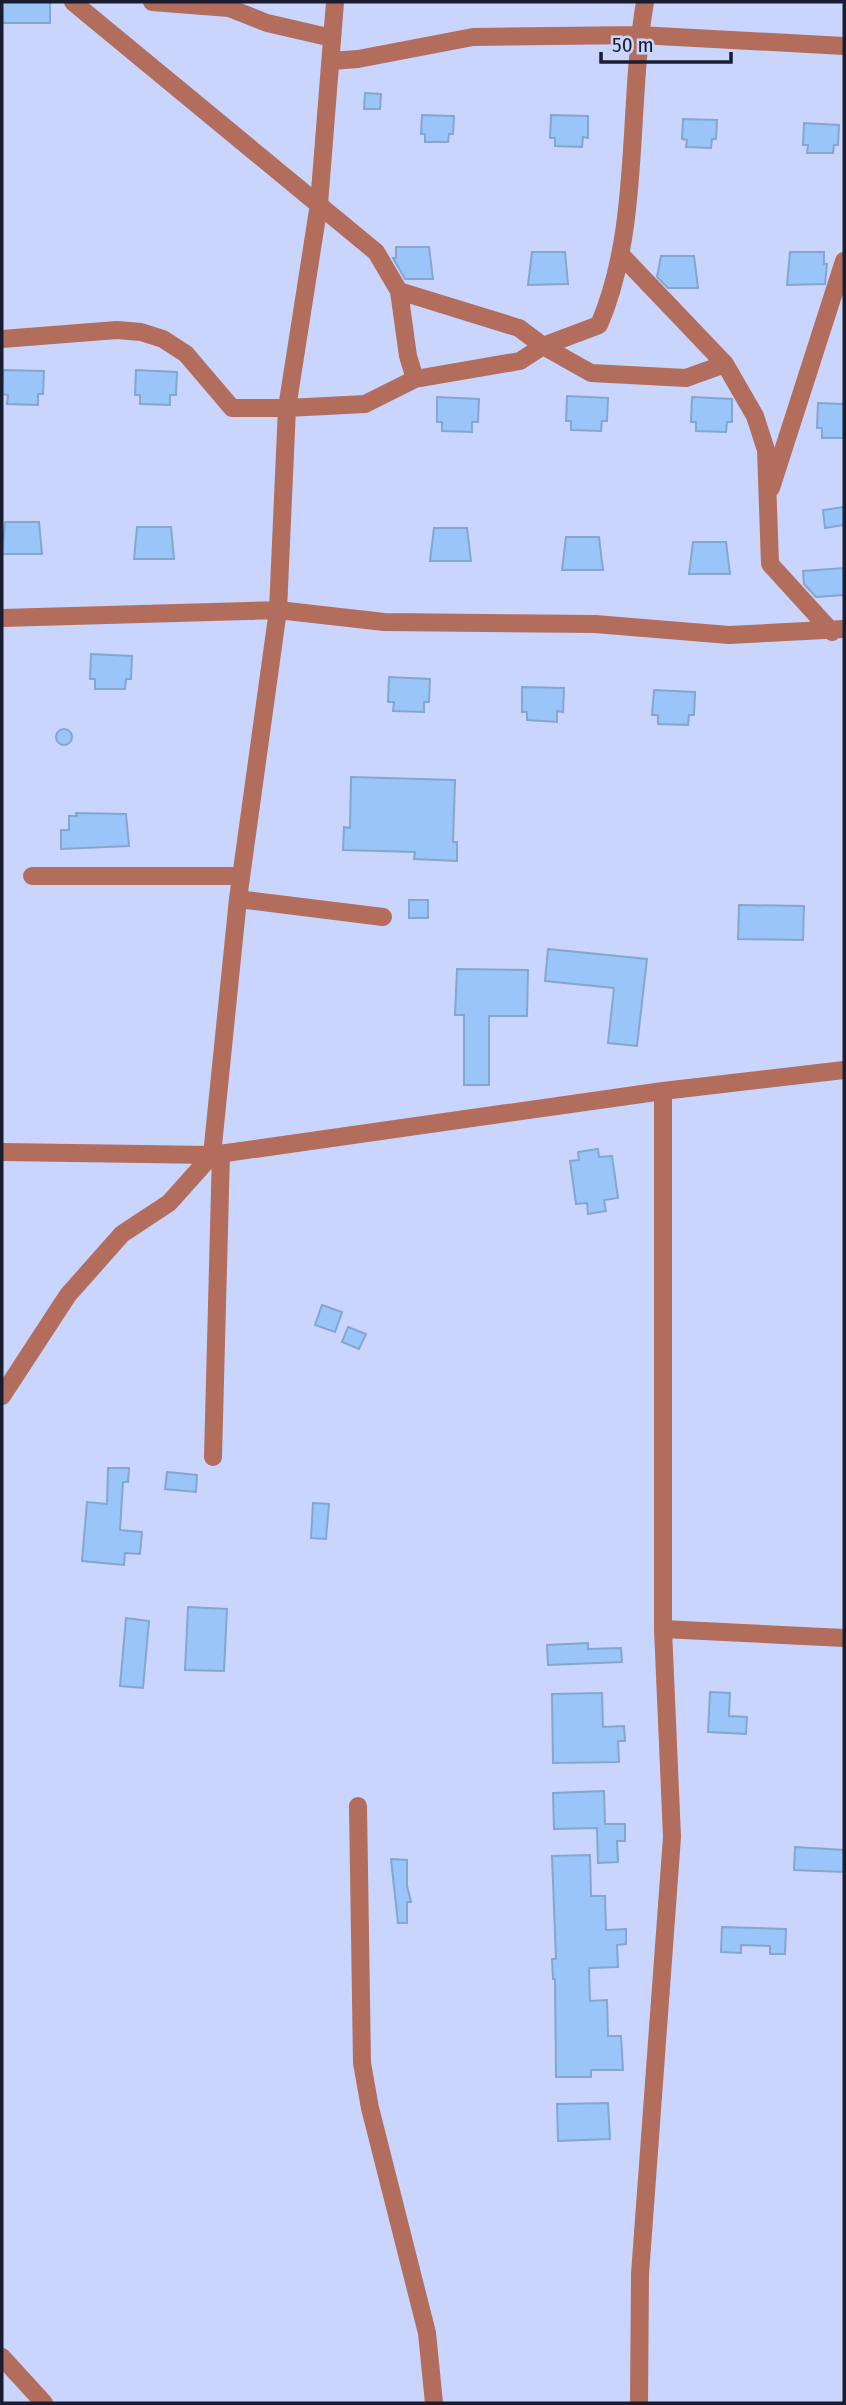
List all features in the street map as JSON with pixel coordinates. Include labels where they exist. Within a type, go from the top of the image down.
[{"type":"street","points":[[74,2],[376,252],[399,291],[408,356],[415,379]]},
{"type":"street","points":[[152,2],[229,8],[267,23],[332,38]]},
{"type":"street","points":[[213,1457],[217,1154],[238,899],[278,610],[287,408],[319,204],[335,2]]},
{"type":"street","points":[[4,336],[117,330],[141,332],[163,339],[186,354],[232,408],[287,408],[365,404],[415,379],[520,361],[543,346],[599,325],[622,256],[639,35],[645,2]]},
{"type":"street","points":[[331,61],[358,59],[473,37],[639,35],[844,46]]},
{"type":"street","points":[[622,256],[725,364],[760,430],[766,450],[770,564],[826,629],[844,640]]},
{"type":"street","points":[[766,504],[844,261]]},
{"type":"street","points":[[399,291],[519,328],[543,346],[591,373],[686,378],[725,364]]},
{"type":"street","points":[[2,618],[278,610],[384,622],[595,624],[729,635],[844,629]]},
{"type":"street","points":[[32,876],[241,876]]},
{"type":"street","points":[[238,899],[383,917]]},
{"type":"street","points":[[2,1152],[217,1154],[663,1091],[844,1070]]},
{"type":"street","points":[[639,2403],[640,2274],[672,1837],[663,1629],[663,1091]]},
{"type":"street","points":[[2,1396],[68,1295],[95,1264],[122,1234],[169,1203],[217,1154]]},
{"type":"street","points":[[663,1629],[844,1638]]},
{"type":"street","points":[[358,1806],[362,2063],[370,2108],[427,2333],[434,2403]]},
{"type":"street","points":[[2,2357],[44,2403]]},
{"type":"building","points":[[2,2],[50,2],[50,23],[2,23]]},
{"type":"building","points":[[365,93],[381,94],[380,109],[364,109]]},
{"type":"building","points":[[422,115],[454,116],[453,134],[449,134],[448,142],[425,142],[425,134],[421,134]]},
{"type":"building","points":[[551,115],[588,116],[588,138],[583,137],[582,147],[555,146],[555,138],[550,138]]},
{"type":"building","points":[[683,119],[717,120],[716,139],[712,139],[711,148],[686,147],[687,140],[682,139]]},
{"type":"building","points":[[804,123],[839,125],[838,145],[834,145],[833,153],[807,153],[808,145],[803,145]]},
{"type":"building","points":[[396,247],[429,247],[433,279],[405,279],[393,258],[396,258]]},
{"type":"building","points":[[532,252],[565,252],[568,284],[528,285]]},
{"type":"building","points":[[790,252],[824,252],[824,264],[827,264],[825,284],[787,285]]},
{"type":"building","points":[[661,256],[694,256],[698,288],[668,288],[657,277]]},
{"type":"building","points":[[3,370],[44,371],[43,394],[38,394],[38,405],[7,404],[8,395],[2,394]]},
{"type":"building","points":[[136,370],[177,372],[176,395],[170,395],[170,405],[140,404],[140,395],[135,395]]},
{"type":"building","points":[[567,396],[608,398],[607,421],[602,421],[601,431],[571,430],[571,421],[566,421]]},
{"type":"building","points":[[437,397],[479,399],[478,422],[472,422],[472,432],[442,431],[442,422],[437,422]]},
{"type":"building","points":[[692,397],[732,399],[732,422],[727,422],[726,432],[696,431],[696,422],[691,422]]},
{"type":"building","points":[[818,403],[844,404],[844,438],[822,438],[822,428],[817,428]]},
{"type":"building","points":[[844,507],[844,525],[825,528],[823,510]]},
{"type":"building","points":[[5,522],[39,522],[42,554],[2,554]]},
{"type":"building","points":[[137,527],[171,527],[174,559],[134,559]]},
{"type":"building","points":[[434,528],[467,528],[471,561],[430,561]]},
{"type":"building","points":[[566,537],[599,537],[603,570],[562,570]]},
{"type":"building","points":[[693,542],[726,542],[730,574],[689,574]]},
{"type":"building","points":[[844,568],[844,595],[816,597],[804,584],[803,571]]},
{"type":"building","points":[[91,654],[132,656],[131,679],[126,679],[125,689],[95,689],[95,679],[90,679]]},
{"type":"building","points":[[389,677],[430,679],[429,702],[424,702],[424,712],[393,711],[394,702],[388,702]]},
{"type":"building","points":[[522,687],[564,688],[563,712],[557,711],[557,722],[527,720],[527,712],[522,712]]},
{"type":"building","points":[[654,690],[695,692],[694,715],[689,715],[688,725],[658,724],[658,715],[652,715]]},
{"type":"building","points":[[64,729],[70,731],[70,743],[64,745],[58,743],[56,737],[58,731]]},
{"type":"building","points":[[351,777],[455,780],[453,842],[457,842],[457,861],[414,859],[415,852],[343,850],[344,827],[350,828]]},
{"type":"building","points":[[76,813],[126,814],[129,846],[61,849],[61,830],[69,830],[69,816],[77,816]]},
{"type":"building","points":[[409,900],[428,900],[428,918],[409,918]]},
{"type":"building","points":[[739,905],[804,906],[803,940],[738,939]]},
{"type":"building","points":[[548,949],[647,959],[637,1046],[608,1043],[614,988],[545,981]]},
{"type":"building","points":[[457,969],[528,970],[527,1016],[489,1016],[489,1085],[464,1085],[464,1015],[455,1015]]},
{"type":"building","points":[[598,1149],[599,1157],[612,1156],[618,1198],[604,1200],[606,1211],[588,1214],[587,1203],[576,1204],[570,1161],[579,1160],[578,1152]]},
{"type":"building","points":[[322,1305],[342,1312],[335,1332],[315,1325]]},
{"type":"building","points":[[348,1327],[366,1334],[359,1349],[342,1342]]},
{"type":"building","points":[[108,1468],[129,1468],[128,1482],[123,1482],[120,1530],[142,1532],[140,1554],[125,1553],[124,1565],[82,1561],[87,1502],[107,1504]]},
{"type":"building","points":[[167,1472],[197,1475],[196,1492],[165,1489]]},
{"type":"building","points":[[313,1503],[329,1504],[326,1539],[311,1538]]},
{"type":"building","points":[[188,1607],[227,1609],[224,1671],[185,1670]]},
{"type":"building","points":[[126,1618],[149,1621],[143,1688],[120,1686]]},
{"type":"building","points":[[588,1643],[588,1649],[621,1648],[622,1662],[548,1665],[547,1645]]},
{"type":"building","points":[[710,1692],[730,1693],[729,1716],[747,1717],[746,1734],[708,1732]]},
{"type":"building","points":[[602,1693],[603,1727],[624,1726],[625,1741],[618,1741],[619,1762],[553,1763],[552,1694]]},
{"type":"building","points":[[604,1791],[605,1824],[625,1824],[625,1841],[617,1841],[618,1862],[598,1863],[597,1828],[554,1829],[553,1793]]},
{"type":"building","points":[[795,1847],[844,1850],[844,1872],[794,1870]]},
{"type":"building","points":[[590,1855],[591,1896],[605,1896],[606,1930],[626,1929],[626,1944],[617,1945],[618,1967],[589,1968],[590,2001],[607,2000],[608,2036],[621,2036],[623,2070],[591,2070],[591,2077],[556,2077],[555,1979],[552,1959],[556,1959],[552,1856]]},
{"type":"building","points":[[391,1859],[407,1860],[407,1886],[411,1902],[407,1902],[407,1923],[398,1923]]},
{"type":"building","points":[[722,1927],[786,1929],[785,1954],[770,1954],[770,1946],[741,1945],[741,1953],[721,1952]]},
{"type":"building","points":[[608,2103],[610,2139],[558,2141],[557,2104]]}]
